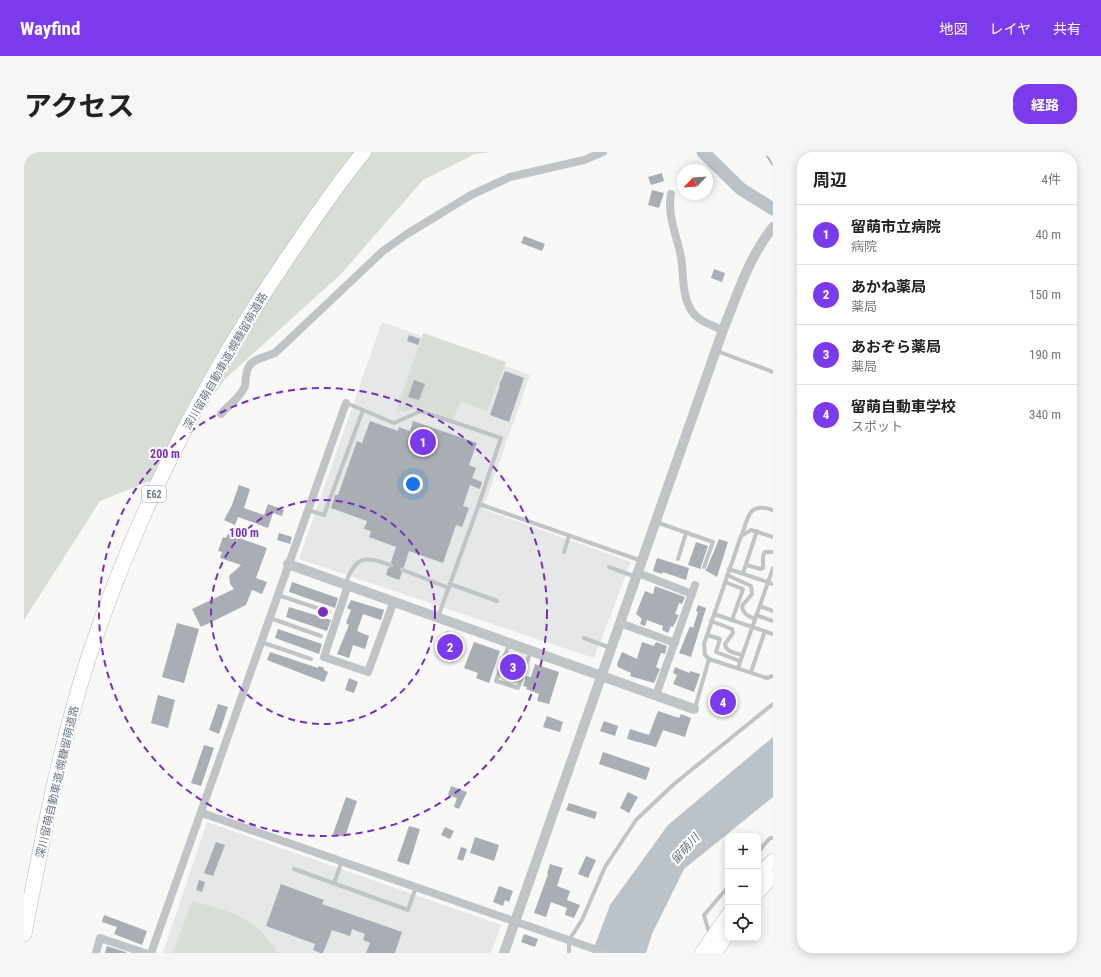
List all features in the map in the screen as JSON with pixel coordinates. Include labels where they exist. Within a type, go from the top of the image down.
[{"type":"highway","name":"深川留萌自動車道;幌糠留萌道路","points":[[24,934],[57,738],[82,648],[135,513],[167,442],[224,340],[258,284],[311,207],[353,152]]},
{"type":"highway","name":"深川留萌自動車道;幌糠留萌道路","points":[[24,907],[62,751],[88,661],[114,586],[144,516],[176,448],[232,344],[264,292],[303,234],[364,152]]},
{"type":"highway","points":[[761,872],[773,860]]},
{"type":"highway","points":[[761,890],[773,877]]},
{"type":"highway","points":[[701,953],[725,918]]},
{"type":"highway","points":[[715,953],[725,939]]},
{"type":"street","points":[[221,414],[233,404],[245,387],[249,365],[253,360],[275,353],[383,251],[407,234],[471,195],[510,177],[584,160],[603,152]]},
{"type":"street","points":[[671,194],[670,214],[681,256],[685,292],[690,308],[695,316],[723,330]]},
{"type":"street","points":[[504,953],[723,330],[744,277],[769,239],[773,228]]},
{"type":"street","points":[[151,953],[202,813],[288,564],[346,403]]},
{"type":"street","points":[[288,564],[694,709]]},
{"type":"street","points":[[637,575],[692,594]]},
{"type":"street","points":[[346,585],[324,657],[368,672],[394,601]]},
{"type":"street","points":[[656,695],[695,585]]},
{"type":"street","points":[[620,623],[675,642]]},
{"type":"street","points":[[202,813],[606,953]]},
{"type":"street","points":[[96,953],[100,938],[145,953]]},
{"type":"lane","points":[[716,351],[773,372]]},
{"type":"lane","points":[[346,403],[394,423],[421,411],[501,438],[438,617]]},
{"type":"lane","points":[[308,510],[324,515],[363,410]]},
{"type":"lane","points":[[479,504],[642,561]]},
{"type":"lane","points":[[773,510],[763,506],[755,508],[749,513],[711,621],[703,650],[709,659],[767,678],[773,676]]},
{"type":"lane","points":[[656,522],[713,542],[704,567]]},
{"type":"lane","points":[[741,536],[751,530],[773,537]]},
{"type":"lane","points":[[743,574],[757,531]]},
{"type":"lane","points":[[678,559],[686,533]]},
{"type":"lane","points":[[564,552],[569,536]]},
{"type":"lane","points":[[746,565],[761,569],[764,568],[763,556],[766,552],[773,552]]},
{"type":"lane","points":[[346,585],[353,566],[360,560],[374,559],[390,565]]},
{"type":"lane","points":[[609,567],[637,575]]},
{"type":"lane","points":[[738,668],[773,568]]},
{"type":"lane","points":[[730,569],[773,584]]},
{"type":"lane","points":[[403,570],[497,601]]},
{"type":"lane","points":[[727,575],[751,586],[752,594],[742,606],[742,610],[746,615],[773,621]]},
{"type":"lane","points":[[725,582],[743,589],[732,620]]},
{"type":"lane","points":[[278,595],[329,612]]},
{"type":"lane","points":[[760,606],[773,611]]},
{"type":"lane","points":[[714,614],[773,634]]},
{"type":"lane","points":[[270,618],[321,636]]},
{"type":"lane","points":[[711,621],[732,629],[733,633],[725,644],[726,647],[728,650],[742,655]]},
{"type":"lane","points":[[751,672],[764,631]]},
{"type":"lane","points":[[707,635],[720,639],[716,652],[740,661]]},
{"type":"lane","points":[[584,638],[612,648]]},
{"type":"lane","points":[[261,642],[311,659]]},
{"type":"lane","points":[[509,642],[496,681],[518,688],[531,650]]},
{"type":"lane","points":[[694,709],[709,659]]},
{"type":"lane","points":[[569,953],[571,941],[582,920],[605,867],[636,820],[674,784],[773,704]]},
{"type":"lane","points":[[761,848],[770,838],[773,838]]},
{"type":"lane","points":[[334,883],[342,861]]},
{"type":"lane","points":[[294,869],[408,910],[416,886]]},
{"type":"lane","points":[[711,938],[704,915],[725,891]]},
{"type":"shaded area","points":[[24,152],[492,152],[475,154],[423,180],[341,274],[225,379],[201,413],[172,472],[100,501],[24,620]]},
{"type":"shaded area","points":[[382,322],[530,375],[483,509],[631,562],[594,658],[299,559]]},
{"type":"shaded area","points":[[423,333],[506,362],[487,411],[461,401],[453,419],[422,408],[396,412]]},
{"type":"shaded area","points":[[207,822],[501,925],[491,953],[163,953]]},
{"type":"shaded area","points":[[192,901],[241,917],[251,923],[269,941],[278,953],[173,953]]},
{"type":"water","name":"留萌川","points":[[773,737],[773,797],[728,833],[725,833],[725,836],[684,869],[652,934],[646,953],[592,953],[610,905],[668,825]]},
{"type":"building","points":[[773,152],[773,167],[766,156]]},
{"type":"building","points":[[662,173],[664,181],[651,185],[648,177]]},
{"type":"building","points":[[652,190],[664,193],[659,208],[648,205]]},
{"type":"building","points":[[524,236],[545,244],[542,251],[521,243]]},
{"type":"building","points":[[714,269],[725,273],[722,282],[711,278]]},
{"type":"building","points":[[409,335],[420,339],[418,345],[407,341]]},
{"type":"building","points":[[505,371],[524,378],[509,422],[490,415]]},
{"type":"building","points":[[414,380],[425,384],[419,400],[408,397]]},
{"type":"building","points":[[370,421],[398,431],[399,427],[410,431],[413,421],[477,443],[469,465],[476,468],[472,478],[482,482],[480,489],[470,485],[463,506],[469,508],[462,527],[456,525],[443,563],[409,551],[404,567],[400,569],[402,573],[399,580],[386,575],[388,568],[393,566],[391,562],[396,547],[369,537],[371,531],[364,529],[367,521],[331,508],[335,495],[338,495],[357,441],[362,443]]},
{"type":"building","points":[[239,485],[250,489],[244,508],[264,515],[268,504],[284,510],[282,516],[273,513],[268,528],[238,517],[235,525],[224,520],[232,505]]},
{"type":"building","points":[[279,533],[292,537],[290,544],[277,540]]},
{"type":"building","points":[[228,534],[267,548],[256,578],[267,582],[262,594],[252,590],[246,605],[201,627],[192,609],[234,589],[230,584],[229,576],[241,565],[220,558],[222,552],[218,551],[223,537],[226,538]]},
{"type":"building","points":[[719,539],[728,542],[717,577],[705,570]]},
{"type":"building","points":[[696,542],[708,546],[701,569],[688,565]]},
{"type":"building","points":[[657,558],[689,568],[686,580],[663,572],[662,574],[653,571]]},
{"type":"building","points":[[292,582],[338,598],[335,608],[289,592]]},
{"type":"building","points":[[655,586],[685,597],[682,604],[679,603],[675,614],[679,615],[668,633],[662,630],[663,626],[647,620],[645,626],[640,624],[642,619],[636,614],[645,591],[653,594]]},
{"type":"building","points":[[351,600],[384,610],[381,620],[363,614],[357,631],[369,636],[365,649],[353,645],[349,658],[337,654],[349,625],[346,623],[351,610],[347,608]]},
{"type":"building","points":[[698,605],[706,608],[691,657],[679,653],[690,626],[693,628],[698,612],[696,611]]},
{"type":"building","points":[[289,607],[331,620],[327,631],[286,617]]},
{"type":"building","points":[[177,623],[199,629],[184,683],[162,677]]},
{"type":"building","points":[[278,629],[322,644],[319,654],[275,638]]},
{"type":"building","points":[[447,631],[462,637],[453,662],[438,657]]},
{"type":"building","points":[[474,642],[500,651],[489,683],[476,678],[478,673],[464,668]]},
{"type":"building","points":[[642,642],[654,646],[656,642],[667,646],[665,654],[661,653],[656,667],[660,669],[654,683],[630,676],[631,673],[618,667],[617,664],[622,652],[637,659]]},
{"type":"building","points":[[270,652],[318,668],[319,666],[324,668],[324,670],[328,672],[324,682],[267,660]]},
{"type":"building","points":[[510,658],[521,662],[516,683],[503,678]]},
{"type":"building","points":[[535,664],[559,672],[549,704],[537,701],[539,694],[526,689],[527,687],[523,686],[526,676],[531,677]]},
{"type":"building","points":[[675,667],[689,673],[690,671],[700,674],[694,692],[673,684],[677,675],[673,673]]},
{"type":"building","points":[[349,678],[358,682],[354,693],[345,690]]},
{"type":"building","points":[[712,693],[737,702],[734,711],[709,702]]},
{"type":"building","points":[[158,695],[175,700],[168,728],[151,723]]},
{"type":"building","points":[[218,704],[228,707],[219,734],[209,730]]},
{"type":"building","points":[[658,711],[679,718],[681,714],[691,718],[685,737],[663,730],[656,747],[627,739],[630,729],[649,735]]},
{"type":"building","points":[[547,716],[563,722],[560,732],[543,727]]},
{"type":"building","points":[[604,721],[618,726],[615,736],[600,731]]},
{"type":"building","points":[[204,745],[214,748],[201,786],[191,783]]},
{"type":"building","points":[[603,752],[650,768],[646,780],[599,764]]},
{"type":"building","points":[[451,786],[467,792],[459,809],[454,807],[457,798],[448,795]]},
{"type":"building","points":[[628,792],[638,797],[629,813],[620,808]]},
{"type":"building","points":[[346,797],[357,801],[345,837],[333,834]]},
{"type":"building","points":[[569,803],[597,812],[595,819],[566,810]]},
{"type":"building","points":[[409,826],[420,829],[409,865],[397,861]]},
{"type":"building","points":[[445,827],[454,831],[450,839],[441,835]]},
{"type":"building","points":[[475,837],[499,845],[494,861],[470,853]]},
{"type":"building","points":[[216,842],[225,845],[213,876],[204,873]]},
{"type":"building","points":[[461,847],[467,849],[463,861],[457,859]]},
{"type":"building","points":[[586,856],[596,860],[588,878],[578,874]]},
{"type":"building","points":[[550,864],[563,868],[557,886],[570,891],[567,900],[580,905],[574,918],[565,915],[567,908],[551,902],[546,917],[534,913],[548,874]]},
{"type":"building","points":[[199,880],[205,882],[202,892],[196,890]]},
{"type":"building","points":[[281,884],[324,900],[322,904],[402,932],[395,953],[366,953],[370,943],[363,940],[365,934],[352,929],[350,936],[332,930],[323,953],[320,953],[313,950],[315,944],[266,926]]},
{"type":"building","points":[[499,886],[513,891],[509,902],[505,900],[503,906],[493,902]]},
{"type":"building","points":[[104,915],[147,931],[142,945],[114,934],[117,927],[102,922]]},
{"type":"building","points":[[524,934],[538,939],[535,947],[521,942]]},
{"type":"building","points":[[107,946],[126,952],[126,953],[105,953]]},
{"type":"waterway","points":[[703,152],[741,189],[773,209]]},
{"type":"place","name":"留萌市立病院","points":[[423,442]]},
{"type":"place","name":"あかね薬局","points":[[450,647]]},
{"type":"place","name":"あおぞら薬局","points":[[513,667]]},
{"type":"place","name":"留萌自動車学校","points":[[723,702]]}]
